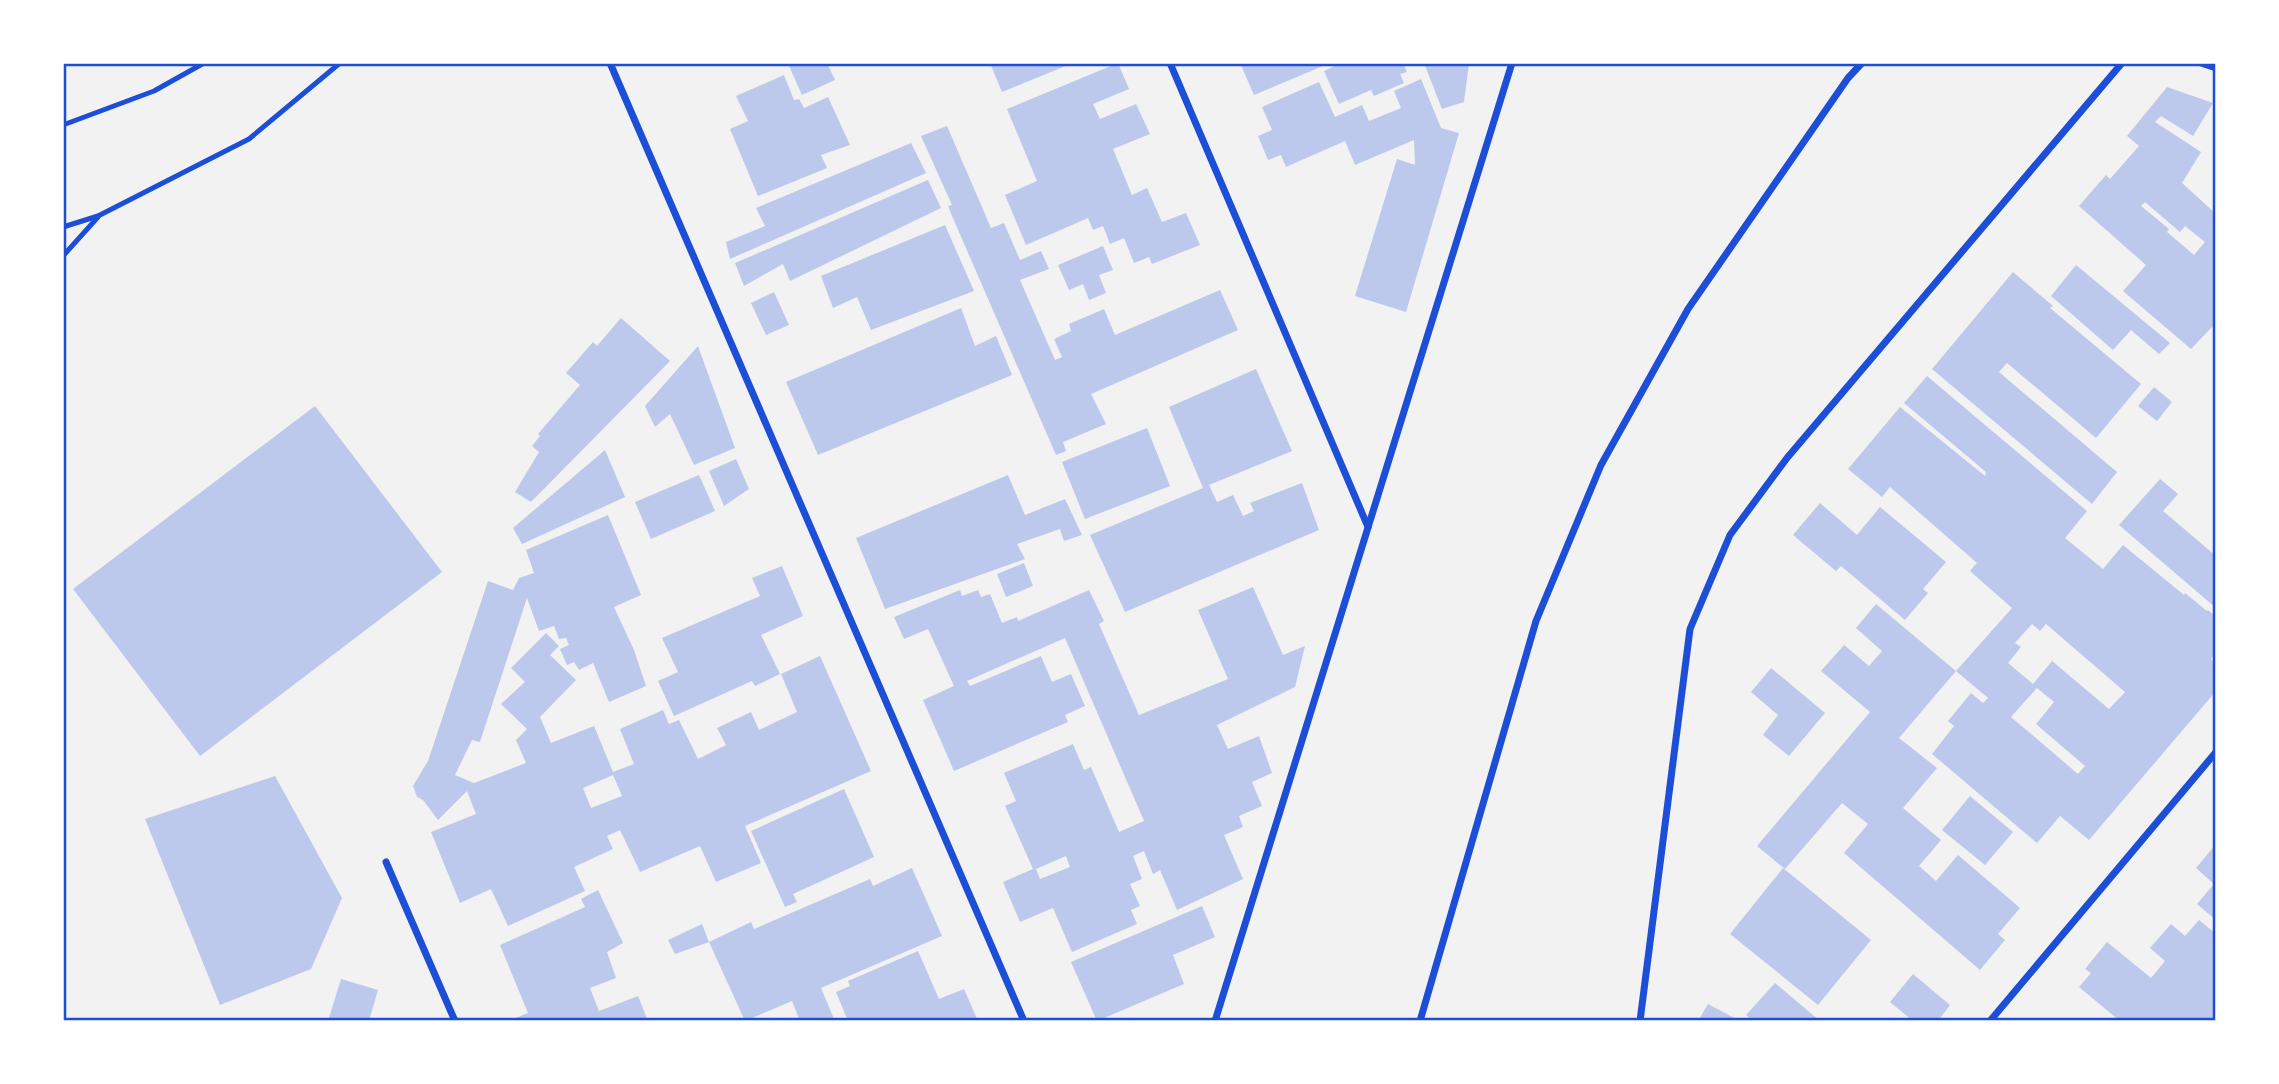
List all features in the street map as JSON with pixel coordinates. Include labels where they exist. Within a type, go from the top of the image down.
[{"type":"street","points":[[610,63],[1024,1021]]},
{"type":"street","points":[[1170,63],[1368,527]]},
{"type":"street","points":[[1215,1021],[1511,63]]},
{"type":"street","points":[[1420,1021],[1536,621],[1601,465],[1688,309],[1841,89],[1862,63]]},
{"type":"street","points":[[1640,1021],[1690,629],[1730,535],[1787,458],[2122,63]]},
{"type":"street","points":[[2201,63],[2216,68]]},
{"type":"street","points":[[1990,1021],[2216,752]]},
{"type":"street","points":[[386,862],[455,1021]]},
{"type":"lane","points":[[63,125],[153,91],[204,63]]},
{"type":"lane","points":[[63,227],[98,216],[249,139],[340,63]]},
{"type":"lane","points":[[63,256],[98,216]]},
{"type":"building","points":[[795,63],[827,63],[835,80],[802,95],[789,66]]},
{"type":"building","points":[[990,63],[1073,63],[1002,92]]},
{"type":"building","points":[[1118,63],[1129,89],[1093,104],[1100,119],[1136,104],[1150,134],[1113,149],[1132,195],[1147,188],[1162,222],[1186,213],[1200,245],[1152,264],[1149,257],[1134,263],[1124,238],[1110,244],[1103,226],[1093,230],[1088,218],[1026,245],[1005,195],[1037,181],[1007,109]]},
{"type":"building","points":[[1240,63],[1330,63],[1254,95]]},
{"type":"building","points":[[1341,63],[1403,63],[1407,72],[1400,74],[1404,83],[1374,96],[1371,90],[1339,104],[1324,71]]},
{"type":"building","points":[[1424,63],[1469,63],[1464,102],[1442,109]]},
{"type":"building","points":[[784,75],[794,100],[799,99],[804,108],[828,97],[850,145],[821,155],[827,168],[758,196],[730,129],[748,121],[736,96]]},
{"type":"building","points":[[1421,79],[1441,128],[1459,133],[1406,312],[1355,296],[1397,159],[1415,165],[1414,140],[1355,165],[1345,141],[1286,167],[1281,155],[1268,160],[1258,136],[1272,130],[1262,107],[1319,82],[1335,117],[1362,105],[1369,121],[1401,108],[1394,91]]},
{"type":"building","points":[[2167,87],[2213,103],[2193,136],[2161,116],[2155,122],[2201,152],[2182,183],[2216,214],[2216,327],[2214,325],[2191,349],[2123,291],[2146,265],[2079,206],[2106,175],[2110,179],[2139,146],[2127,136]],"holes":[[[2145,202],[2180,232],[2185,226],[2205,242],[2194,255],[2167,232],[2169,229],[2141,206]]]},
{"type":"building","points":[[947,126],[991,228],[1004,223],[1020,260],[1041,251],[1049,269],[1020,280],[1055,360],[1062,357],[1054,339],[1071,331],[1069,324],[1104,309],[1115,335],[1220,290],[1238,330],[1091,394],[1106,424],[1063,442],[1066,451],[1056,455],[952,216],[948,206],[952,205],[921,136]]},
{"type":"building","points":[[911,143],[926,173],[730,259],[726,242],[765,226],[756,208]]},
{"type":"building","points":[[928,180],[941,208],[790,281],[783,264],[744,286],[735,263]]},
{"type":"building","points":[[945,225],[974,291],[871,330],[857,297],[833,308],[821,276]]},
{"type":"building","points":[[1103,246],[1113,270],[1099,275],[1106,293],[1089,300],[1083,284],[1069,290],[1058,265]]},
{"type":"building","points":[[2076,265],[2170,343],[2159,354],[2131,330],[2113,350],[2051,296]]},
{"type":"building","points":[[2013,272],[2053,306],[2050,308],[2141,384],[2096,438],[2007,363],[1999,372],[2117,472],[2092,504],[1932,369]]},
{"type":"building","points":[[774,292],[789,325],[766,335],[751,303]]},
{"type":"building","points":[[961,308],[975,346],[996,336],[1012,375],[818,455],[786,382]]},
{"type":"building","points":[[621,318],[670,361],[531,502],[515,492],[539,452],[532,446],[540,436],[538,434],[580,385],[566,373],[593,342],[597,346]]},
{"type":"building","points":[[698,346],[735,448],[694,465],[670,414],[655,427],[645,406]]},
{"type":"building","points":[[1256,369],[1292,451],[1209,485],[1217,502],[1233,495],[1243,516],[1254,511],[1250,503],[1302,483],[1319,530],[1125,612],[1090,535],[1203,488],[1169,407]]},
{"type":"building","points":[[1927,376],[2087,511],[2065,538],[2103,569],[2123,545],[2184,595],[2185,593],[2216,617],[2216,653],[2211,659],[2216,664],[2216,691],[2089,840],[2060,816],[2037,843],[1932,754],[1954,726],[1948,721],[1971,693],[1983,703],[1988,698],[1956,671],[2012,608],[1970,571],[1977,563],[1890,487],[1882,497],[1848,469],[1900,407],[1985,476],[1986,472],[1904,403]],"holes":[[[2032,624],[2040,631],[2046,624],[2125,692],[2109,709],[2052,661],[2033,684],[2008,663],[2021,647],[2015,643]],[[2037,688],[2054,702],[2036,724],[2085,766],[2078,774],[2011,717]]]},
{"type":"building","points":[[2154,387],[2172,402],[2157,421],[2138,406]]},
{"type":"building","points":[[315,406],[442,572],[200,756],[73,589]]},
{"type":"building","points":[[1147,428],[1170,486],[1085,519],[1062,462]]},
{"type":"building","points":[[605,450],[625,497],[522,544],[513,528]]},
{"type":"building","points":[[736,459],[749,489],[724,506],[709,471]]},
{"type":"building","points":[[699,475],[715,511],[651,539],[635,502]]},
{"type":"building","points":[[1008,475],[1025,515],[1065,499],[1082,535],[1064,541],[1060,529],[1017,544],[1025,559],[885,609],[856,538]]},
{"type":"building","points":[[2160,479],[2178,494],[2163,511],[2216,556],[2216,608],[2119,525]]},
{"type":"building","points":[[1820,503],[1857,535],[1880,507],[1946,562],[1923,589],[1928,593],[1905,620],[1841,566],[1836,571],[1793,535]]},
{"type":"building","points":[[608,515],[641,595],[614,607],[634,650],[646,686],[609,702],[593,663],[579,670],[574,662],[567,665],[560,649],[569,645],[566,638],[559,639],[554,626],[539,631],[527,598],[480,742],[472,740],[455,775],[474,783],[526,763],[516,740],[527,729],[501,704],[525,682],[511,668],[546,633],[559,646],[550,655],[576,680],[540,717],[551,743],[594,726],[613,772],[634,764],[620,729],[663,710],[669,724],[679,720],[698,759],[726,745],[717,728],[751,712],[759,730],[797,712],[781,674],[820,656],[871,771],[745,826],[761,863],[716,882],[700,846],[640,872],[620,830],[607,836],[613,849],[574,867],[585,891],[508,926],[491,889],[460,903],[431,832],[476,814],[467,791],[438,820],[423,800],[417,797],[413,786],[428,761],[488,581],[513,590],[519,578],[534,573],[526,550]],"holes":[[[613,775],[622,796],[591,808],[583,788]]]},
{"type":"building","points":[[1024,563],[1033,586],[1006,597],[997,574]]},
{"type":"building","points":[[782,566],[803,616],[761,635],[780,674],[755,686],[752,681],[674,716],[658,681],[678,672],[662,638],[760,596],[752,578]]},
{"type":"building","points":[[1253,587],[1283,655],[1305,646],[1295,687],[1217,725],[1228,749],[1259,736],[1272,773],[1252,782],[1262,806],[1239,816],[1243,827],[1224,835],[1243,879],[1177,910],[1160,870],[1153,874],[1144,851],[1133,856],[1142,879],[1130,884],[1140,906],[1131,910],[1137,924],[1072,952],[1053,908],[1020,922],[1003,882],[1033,869],[1005,806],[1016,801],[1004,773],[1073,744],[1084,770],[1091,767],[1119,832],[1144,821],[1065,638],[967,681],[970,686],[1041,656],[1052,682],[1071,674],[1085,706],[1065,715],[1068,722],[954,771],[923,700],[954,686],[928,629],[904,639],[894,617],[960,590],[962,596],[978,590],[981,597],[990,594],[1002,623],[1017,617],[1018,621],[1089,590],[1104,621],[1099,624],[1139,715],[1228,679],[1198,610]],"holes":[[[1066,856],[1070,867],[1040,879],[1036,869]]]},
{"type":"building","points":[[1876,604],[1956,671],[1899,738],[1937,768],[1903,808],[1941,840],[1919,866],[1936,881],[1958,855],[2020,908],[1998,934],[2005,940],[1980,970],[1844,853],[1868,824],[1842,803],[1785,869],[1757,846],[1870,712],[1821,671],[1844,645],[1869,666],[1882,651],[1856,628]]},
{"type":"building","points":[[1771,668],[1825,713],[1789,756],[1763,735],[1778,715],[1751,692]]},
{"type":"building","points":[[275,776],[342,898],[311,969],[220,1005],[145,819]]},
{"type":"building","points":[[844,789],[874,857],[793,894],[797,902],[785,907],[751,831]]},
{"type":"building","points":[[1970,796],[2013,832],[1985,865],[1942,830]]},
{"type":"building","points":[[2216,844],[2216,920],[2197,904],[2214,884],[2196,868]]},
{"type":"building","points":[[912,868],[942,936],[821,988],[834,1019],[800,1021],[792,1001],[745,1021],[709,942],[751,922],[754,929],[870,879],[873,886]]},
{"type":"building","points":[[1783,868],[1871,940],[1818,1005],[1730,934]]},
{"type":"building","points":[[598,890],[623,943],[607,952],[616,978],[590,988],[599,1011],[638,996],[648,1021],[508,1021],[528,1013],[500,945],[585,907],[581,899]]},
{"type":"building","points":[[1202,906],[1215,937],[1173,955],[1184,984],[1097,1021],[1071,962]]},
{"type":"building","points":[[2199,920],[2216,934],[2216,1021],[2120,1021],[2079,987],[2091,973],[2085,969],[2107,942],[2151,978],[2165,961],[2150,948],[2171,924],[2185,936]]},
{"type":"building","points":[[702,924],[709,942],[675,954],[668,940]]},
{"type":"building","points":[[918,951],[939,999],[964,989],[978,1021],[938,1021],[937,1018],[931,1021],[848,1021],[836,992],[850,986],[848,981]]},
{"type":"building","points":[[1913,974],[1950,1005],[1938,1021],[1913,1021],[1890,1002]]},
{"type":"building","points":[[341,979],[378,990],[369,1021],[328,1021]]},
{"type":"building","points":[[1775,983],[1820,1021],[1753,1021],[1746,1015]]},
{"type":"building","points":[[1708,1004],[1740,1021],[1698,1021]]}]
